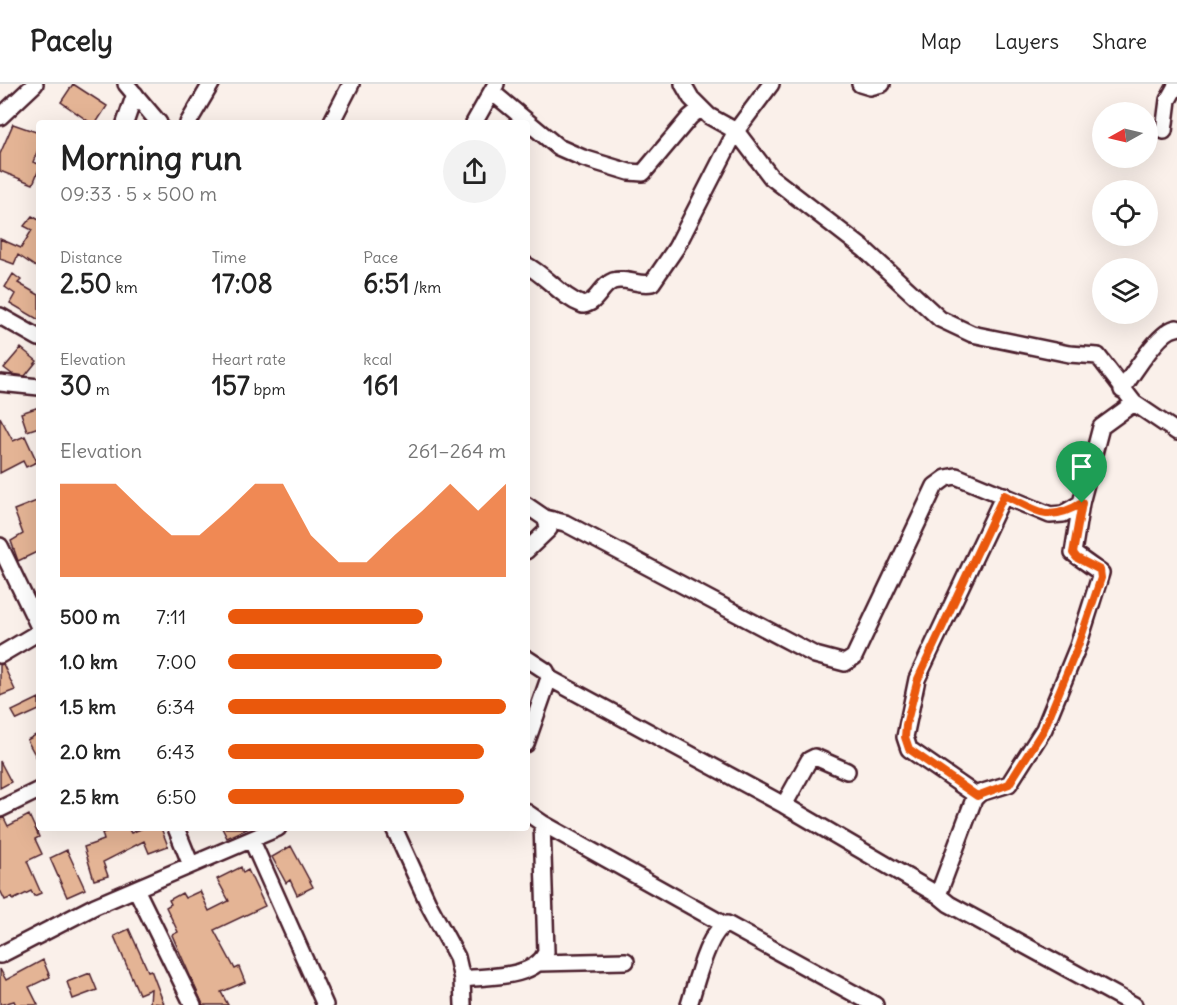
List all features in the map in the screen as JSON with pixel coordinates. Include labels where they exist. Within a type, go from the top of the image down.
[{"type":"street","points":[[0,117],[35,84]]},
{"type":"street","points":[[190,120],[211,84]]},
{"type":"street","points":[[333,120],[351,84]]},
{"type":"street","points":[[683,84],[709,116],[736,130],[771,177],[864,249],[940,319],[972,334],[1069,354],[1098,356],[1134,403],[1177,432]]},
{"type":"street","points":[[530,267],[573,301],[583,305],[594,301],[607,284],[613,281],[620,279],[652,284],[676,248],[736,130],[771,84]]},
{"type":"street","points":[[860,84],[870,87],[882,84]]},
{"type":"street","points":[[1164,131],[1168,100],[1177,84]]},
{"type":"street","points":[[476,120],[494,88],[529,120]]},
{"type":"street","points":[[126,120],[131,89]]},
{"type":"street","points":[[131,89],[157,120]]},
{"type":"street","points":[[530,121],[558,147],[583,158],[643,174],[683,124],[701,108]]},
{"type":"street","points":[[0,316],[36,336]]},
{"type":"street","points":[[1122,390],[1153,347],[1170,329],[1177,328]]},
{"type":"street","points":[[0,383],[36,387]]},
{"type":"street","points":[[938,895],[977,796],[1011,782],[1044,729],[1078,646],[1101,573],[1073,553],[1082,503],[1101,427],[1134,403]]},
{"type":"street","points":[[530,508],[545,518],[565,523],[815,655],[845,663],[854,657],[935,486],[946,478],[956,476],[1050,515],[1063,514],[1082,503]]},
{"type":"street","points":[[977,796],[909,749],[905,737],[918,679],[1004,495]]},
{"type":"street","points":[[530,547],[549,529],[545,518]]},
{"type":"street","points":[[0,546],[36,621]]},
{"type":"street","points":[[0,655],[36,634]]},
{"type":"street","points":[[530,660],[541,667],[549,678],[784,805],[938,895],[949,904],[1134,1005]]},
{"type":"street","points":[[530,733],[549,678]]},
{"type":"street","points":[[784,805],[809,760],[815,757],[847,771]]},
{"type":"street","points":[[0,809],[36,791]]},
{"type":"street","points":[[530,815],[723,924],[731,924],[875,1005]]},
{"type":"street","points":[[539,963],[546,952],[547,942],[542,823]]},
{"type":"street","points":[[177,831],[191,866]]},
{"type":"street","points":[[0,955],[57,924],[272,831]]},
{"type":"street","points":[[395,831],[430,907],[457,957],[462,979],[463,1005]]},
{"type":"street","points":[[252,841],[325,1005]]},
{"type":"street","points":[[136,889],[193,1005]]},
{"type":"street","points":[[689,1005],[708,946],[723,924]]},
{"type":"street","points":[[462,979],[514,973],[539,963],[626,961]]},
{"type":"building","points":[[73,84],[107,106],[98,120],[87,120],[61,102]]},
{"type":"building","points":[[13,124],[36,132],[36,154],[33,162],[36,163],[36,176],[33,184],[0,171],[0,154]]},
{"type":"building","points":[[32,216],[36,218],[36,267],[18,255],[14,264],[0,259],[0,239],[21,248],[32,230],[24,226]]},
{"type":"building","points":[[13,274],[21,280],[18,283],[36,293],[36,318],[10,303],[15,294],[5,287]]},
{"type":"building","points":[[21,348],[36,360],[25,376],[12,374],[4,368]]},
{"type":"building","points":[[36,408],[36,428],[27,431],[21,413]]},
{"type":"building","points":[[0,417],[13,441],[25,436],[36,462],[26,467],[23,461],[0,473]]},
{"type":"building","points":[[36,501],[36,552],[18,561],[11,541],[23,534],[14,510]]},
{"type":"building","points":[[3,664],[15,690],[0,696],[0,665]]},
{"type":"building","points":[[36,699],[36,711],[17,720],[12,711]]},
{"type":"building","points":[[36,735],[36,756],[27,740]]},
{"type":"building","points":[[0,761],[11,782],[0,788]]},
{"type":"building","points":[[29,815],[39,837],[35,839],[42,854],[27,861],[41,893],[34,896],[31,891],[13,900],[12,897],[5,900],[0,890],[0,819],[4,818],[8,826]]},
{"type":"building","points":[[162,831],[168,846],[149,853],[144,841],[103,862],[108,876],[94,880],[84,847],[104,840],[102,833]]},
{"type":"building","points":[[224,831],[242,831],[227,838]]},
{"type":"building","points":[[291,846],[313,887],[297,895],[290,880],[286,883],[272,857]]},
{"type":"building","points":[[67,850],[85,889],[67,897],[50,858]]},
{"type":"building","points":[[241,867],[243,873],[248,870],[265,906],[214,930],[235,969],[239,967],[245,982],[221,992],[228,1005],[203,1005],[172,935],[178,932],[166,907],[171,904],[169,900],[182,893],[185,898],[200,891],[209,911],[229,901],[217,879]]},
{"type":"building","points":[[129,929],[148,971],[151,970],[164,1004],[150,1003],[151,989],[139,994],[114,936]]},
{"type":"building","points":[[43,960],[50,977],[29,987],[38,1005],[16,1005],[14,1001],[0,1005],[0,969],[6,980]]},
{"type":"building","points":[[90,973],[97,990],[73,999],[67,982]]},
{"type":"route","points":[[1004,495],[1050,515],[1063,514],[1082,503],[1073,553],[1077,558],[1100,570],[1101,578],[1078,646],[1044,729],[1011,782],[977,796],[909,749],[905,737],[906,725],[918,679],[1004,495]]}]
